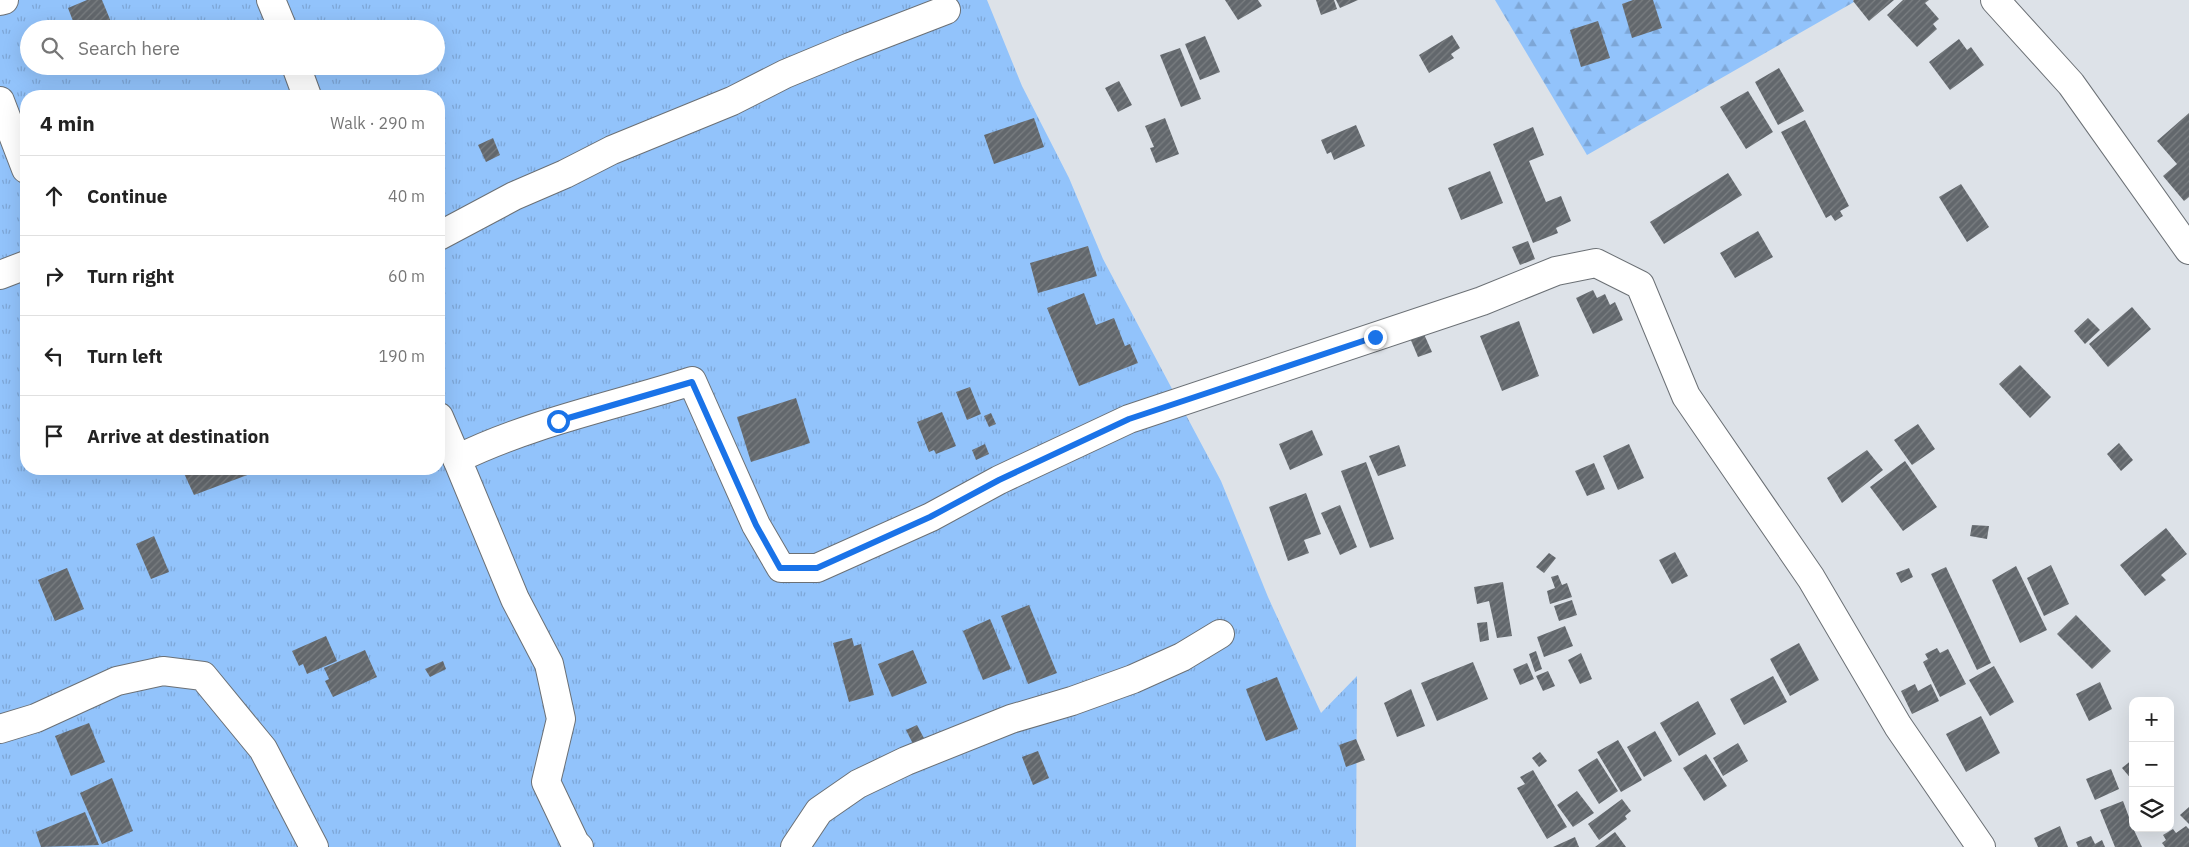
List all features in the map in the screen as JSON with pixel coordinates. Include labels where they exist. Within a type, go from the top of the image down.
[{"type":"street","points":[[0,1],[4,0]]},
{"type":"street","points":[[271,0],[279,20]]},
{"type":"street","points":[[1995,0],[2072,84],[2189,250]]},
{"type":"street","points":[[445,233],[514,196],[565,174],[612,150],[732,101],[785,74],[946,10]]},
{"type":"street","points":[[299,75],[305,90]]},
{"type":"street","points":[[0,101],[20,153]]},
{"type":"street","points":[[457,459],[480,448],[558,421],[692,382],[756,525],[780,568],[817,568],[930,517],[999,480],[1129,419],[1482,301],[1556,271],[1596,263],[1640,285],[1686,396],[1811,578],[1898,726],[1981,847]]},
{"type":"street","points":[[0,275],[20,267]]},
{"type":"street","points":[[445,431],[515,599],[549,664],[561,719],[546,782],[575,843],[579,847]]},
{"type":"street","points":[[794,847],[819,811],[858,784],[906,761],[1011,719],[1072,701],[1133,679],[1182,658],[1220,634]]},
{"type":"street","points":[[0,729],[36,718],[117,681],[163,671],[203,676],[263,749],[314,847]]},
{"type":"green space","points":[[0,0],[987,0],[1022,86],[1069,178],[1103,259],[1221,481],[1268,597],[1321,713],[1357,676],[1356,847],[0,847]]},
{"type":"green space","points":[[1495,0],[1853,0],[1854,2],[1587,155]]},
{"type":"building","points":[[87,0],[102,0],[110,20],[73,20],[68,8]]},
{"type":"building","points":[[1225,0],[1258,0],[1262,6],[1238,20]]},
{"type":"building","points":[[1316,0],[1334,0],[1337,9],[1321,15]]},
{"type":"building","points":[[1336,0],[1358,0],[1340,8]]},
{"type":"building","points":[[1633,0],[1653,0],[1662,28],[1632,38],[1622,4]]},
{"type":"building","points":[[1854,0],[1894,0],[1869,21]]},
{"type":"building","points":[[1903,0],[1929,0],[1925,3],[1939,19],[1933,24],[1937,29],[1917,47],[1887,15]]},
{"type":"building","points":[[1598,21],[1610,58],[1581,67],[1570,30]]},
{"type":"building","points":[[1452,35],[1460,48],[1451,54],[1454,58],[1429,73],[1419,55]]},
{"type":"building","points":[[1205,36],[1220,72],[1200,80],[1185,44]]},
{"type":"building","points":[[1959,39],[1967,50],[1971,47],[1984,65],[1950,90],[1929,62]]},
{"type":"building","points":[[1180,48],[1201,99],[1181,107],[1160,55]]},
{"type":"building","points":[[1779,68],[1804,111],[1778,125],[1755,82]]},
{"type":"building","points":[[1119,81],[1132,105],[1118,112],[1105,88]]},
{"type":"building","points":[[1748,91],[1773,132],[1746,149],[1720,107]]},
{"type":"building","points":[[2189,113],[2189,197],[2184,201],[2163,176],[2177,164],[2157,141]]},
{"type":"building","points":[[1034,118],[1044,147],[994,164],[984,135]]},
{"type":"building","points":[[1165,118],[1179,154],[1156,163],[1150,148],[1154,147],[1145,126]]},
{"type":"building","points":[[1805,120],[1849,206],[1840,211],[1843,216],[1835,221],[1831,215],[1826,218],[1781,132]]},
{"type":"building","points":[[1356,125],[1365,146],[1334,160],[1331,152],[1327,154],[1321,140]]},
{"type":"building","points":[[1533,127],[1544,155],[1529,161],[1546,202],[1561,196],[1571,221],[1556,228],[1558,233],[1533,243],[1493,144]]},
{"type":"building","points":[[493,138],[500,155],[486,162],[478,145]]},
{"type":"building","points":[[1490,171],[1503,203],[1461,220],[1448,188]]},
{"type":"building","points":[[1728,173],[1742,195],[1664,244],[1650,222]]},
{"type":"building","points":[[1961,184],[1989,227],[1967,242],[1939,197]]},
{"type":"building","points":[[1758,231],[1773,257],[1735,278],[1720,253]]},
{"type":"building","points":[[1528,241],[1535,259],[1520,265],[1512,247]]},
{"type":"building","points":[[1088,246],[1097,276],[1038,293],[1030,263]]},
{"type":"building","points":[[1593,290],[1597,298],[1605,294],[1610,305],[1615,302],[1623,320],[1593,334],[1576,298]]},
{"type":"building","points":[[1084,293],[1096,325],[1114,318],[1125,346],[1130,344],[1138,363],[1079,386],[1047,308]]},
{"type":"building","points":[[2132,307],[2151,329],[2108,367],[2089,344]]},
{"type":"building","points":[[2088,318],[2100,330],[2085,344],[2074,331]]},
{"type":"building","points":[[1519,321],[1539,376],[1502,391],[1480,336]]},
{"type":"building","points":[[1423,332],[1432,352],[1418,357],[1410,338]]},
{"type":"building","points":[[2020,365],[2051,397],[2030,418],[1999,384]]},
{"type":"building","points":[[970,387],[981,414],[967,420],[956,392]]},
{"type":"building","points":[[796,398],[810,443],[751,462],[737,417]]},
{"type":"building","points":[[942,412],[956,446],[936,454],[934,450],[929,452],[917,422]]},
{"type":"building","points":[[991,413],[996,424],[989,427],[984,416]]},
{"type":"building","points":[[1918,424],[1935,449],[1912,465],[1894,440]]},
{"type":"building","points":[[1312,430],[1323,455],[1290,470],[1279,444]]},
{"type":"building","points":[[2119,443],[2133,460],[2121,471],[2107,454]]},
{"type":"building","points":[[985,444],[989,454],[976,460],[972,450]]},
{"type":"building","points":[[1629,444],[1644,478],[1618,490],[1603,456]]},
{"type":"building","points":[[1399,445],[1406,466],[1378,476],[1369,456]]},
{"type":"building","points":[[1867,450],[1883,470],[1842,503],[1827,478]]},
{"type":"building","points":[[1905,461],[1937,507],[1903,531],[1870,487]]},
{"type":"building","points":[[1366,462],[1394,539],[1370,548],[1341,471]]},
{"type":"building","points":[[1594,463],[1605,489],[1587,496],[1575,471]]},
{"type":"building","points":[[185,475],[247,475],[194,495]]},
{"type":"building","points":[[1306,493],[1321,534],[1304,540],[1309,553],[1288,561],[1269,507]]},
{"type":"building","points":[[1340,505],[1357,547],[1340,555],[1321,513]]},
{"type":"building","points":[[1972,525],[1989,526],[1987,539],[1970,536]]},
{"type":"building","points":[[2166,528],[2187,554],[2161,575],[2166,580],[2145,596],[2120,565]]},
{"type":"building","points":[[154,536],[169,572],[151,579],[136,544]]},
{"type":"building","points":[[1675,552],[1688,576],[1672,584],[1659,560]]},
{"type":"building","points":[[1549,553],[1556,558],[1544,573],[1536,567]]},
{"type":"building","points":[[2051,565],[2069,604],[2044,616],[2027,578]]},
{"type":"building","points":[[2016,566],[2047,630],[2020,643],[1992,580]]},
{"type":"building","points":[[1946,567],[1991,663],[1977,670],[1931,574]]},
{"type":"building","points":[[67,568],[84,609],[55,621],[38,580]]},
{"type":"building","points":[[1909,568],[1913,577],[1901,583],[1896,573]]},
{"type":"building","points":[[1558,575],[1562,585],[1567,583],[1572,597],[1550,604],[1547,591],[1555,588],[1551,577]]},
{"type":"building","points":[[1503,582],[1512,636],[1497,638],[1489,601],[1477,604],[1474,587]]},
{"type":"building","points":[[1572,600],[1577,615],[1559,621],[1554,606]]},
{"type":"building","points":[[1029,605],[1057,673],[1028,684],[1001,616]]},
{"type":"building","points":[[2076,615],[2111,651],[2092,669],[2057,634]]},
{"type":"building","points":[[990,619],[1011,669],[983,680],[963,631]]},
{"type":"building","points":[[1487,622],[1489,640],[1480,642],[1477,623]]},
{"type":"building","points":[[1565,626],[1573,646],[1544,657],[1537,637]]},
{"type":"building","points":[[326,636],[337,661],[307,674],[303,664],[299,666],[292,651]]},
{"type":"building","points":[[852,638],[854,646],[861,644],[874,695],[849,702],[833,643]]},
{"type":"building","points":[[1799,643],[1819,680],[1790,696],[1770,659]]},
{"type":"building","points":[[1937,648],[1940,653],[1948,649],[1966,684],[1940,697],[1923,662],[1928,659],[1925,654]]},
{"type":"building","points":[[365,650],[377,677],[333,697],[325,681],[329,679],[324,668]]},
{"type":"building","points":[[913,650],[927,683],[892,697],[878,664]]},
{"type":"building","points":[[1536,651],[1542,669],[1535,672],[1529,654]]},
{"type":"building","points":[[1581,653],[1592,679],[1580,684],[1568,660]]},
{"type":"building","points":[[443,661],[446,669],[430,677],[425,669]]},
{"type":"building","points":[[1473,662],[1488,699],[1437,721],[1421,683]]},
{"type":"building","points":[[1527,663],[1534,679],[1520,685],[1513,669]]},
{"type":"building","points":[[1994,666],[2014,702],[1990,716],[1969,680]]},
{"type":"building","points":[[1548,671],[1555,686],[1543,691],[1536,676]]},
{"type":"building","points":[[1773,676],[1787,702],[1744,725],[1730,699]]},
{"type":"building","points":[[1277,677],[1298,729],[1266,741],[1246,689]]},
{"type":"building","points":[[2100,682],[2112,709],[2089,721],[2076,694]]},
{"type":"building","points":[[1915,684],[1918,691],[1931,684],[1939,701],[1912,714],[1901,691]]},
{"type":"building","points":[[1411,689],[1425,726],[1397,737],[1384,703]]},
{"type":"building","points":[[1698,701],[1716,734],[1679,756],[1660,723]]},
{"type":"building","points":[[1981,716],[2000,753],[1966,772],[1946,734]]},
{"type":"building","points":[[89,723],[105,762],[71,776],[55,736]]},
{"type":"building","points":[[917,725],[926,742],[915,748],[906,730]]},
{"type":"building","points":[[1655,731],[1672,761],[1644,777],[1627,747]]},
{"type":"building","points":[[1356,739],[1365,760],[1346,767],[1339,745]]},
{"type":"building","points":[[1618,740],[1642,780],[1621,792],[1597,752]]},
{"type":"building","points":[[1738,743],[1748,761],[1723,776],[1713,758]]},
{"type":"building","points":[[1038,751],[1049,778],[1033,785],[1022,757]]},
{"type":"building","points":[[1540,752],[1547,761],[1539,767],[1532,758]]},
{"type":"building","points":[[1706,754],[1727,786],[1704,801],[1683,768]]},
{"type":"building","points":[[1597,758],[1618,791],[1599,804],[1578,770]]},
{"type":"building","points":[[2129,762],[2129,776],[2122,768]]},
{"type":"building","points":[[2111,769],[2119,789],[2095,800],[2086,779]]},
{"type":"building","points":[[1533,770],[1567,827],[1547,839],[1517,788],[1525,784],[1520,777]]},
{"type":"building","points":[[112,778],[133,831],[102,844],[80,793]]},
{"type":"building","points":[[1577,791],[1594,813],[1573,827],[1557,805]]},
{"type":"building","points":[[1622,799],[1631,811],[1625,816],[1627,819],[1599,840],[1588,824]]},
{"type":"building","points":[[2123,801],[2129,817],[2129,832],[2135,832],[2142,847],[2115,847],[2100,810]]},
{"type":"building","points":[[2189,807],[2189,824],[2180,815]]},
{"type":"building","points":[[85,812],[99,845],[41,847],[36,832]]},
{"type":"building","points":[[2060,826],[2068,847],[2038,847],[2034,838]]},
{"type":"building","points":[[2186,826],[2189,829],[2189,847],[2165,847],[2162,843],[2166,840],[2163,835],[2168,832],[2174,832],[2174,830],[2176,833]]},
{"type":"building","points":[[1615,832],[1626,847],[1595,847]]},
{"type":"building","points":[[2091,836],[2095,844],[2102,840],[2105,847],[2078,847],[2076,842]]},
{"type":"building","points":[[1575,837],[1579,847],[1553,847]]},
{"type":"route","points":[[558,421],[692,382],[756,525],[780,568],[817,568],[930,517],[999,480],[1129,419],[1375,337]]}]
